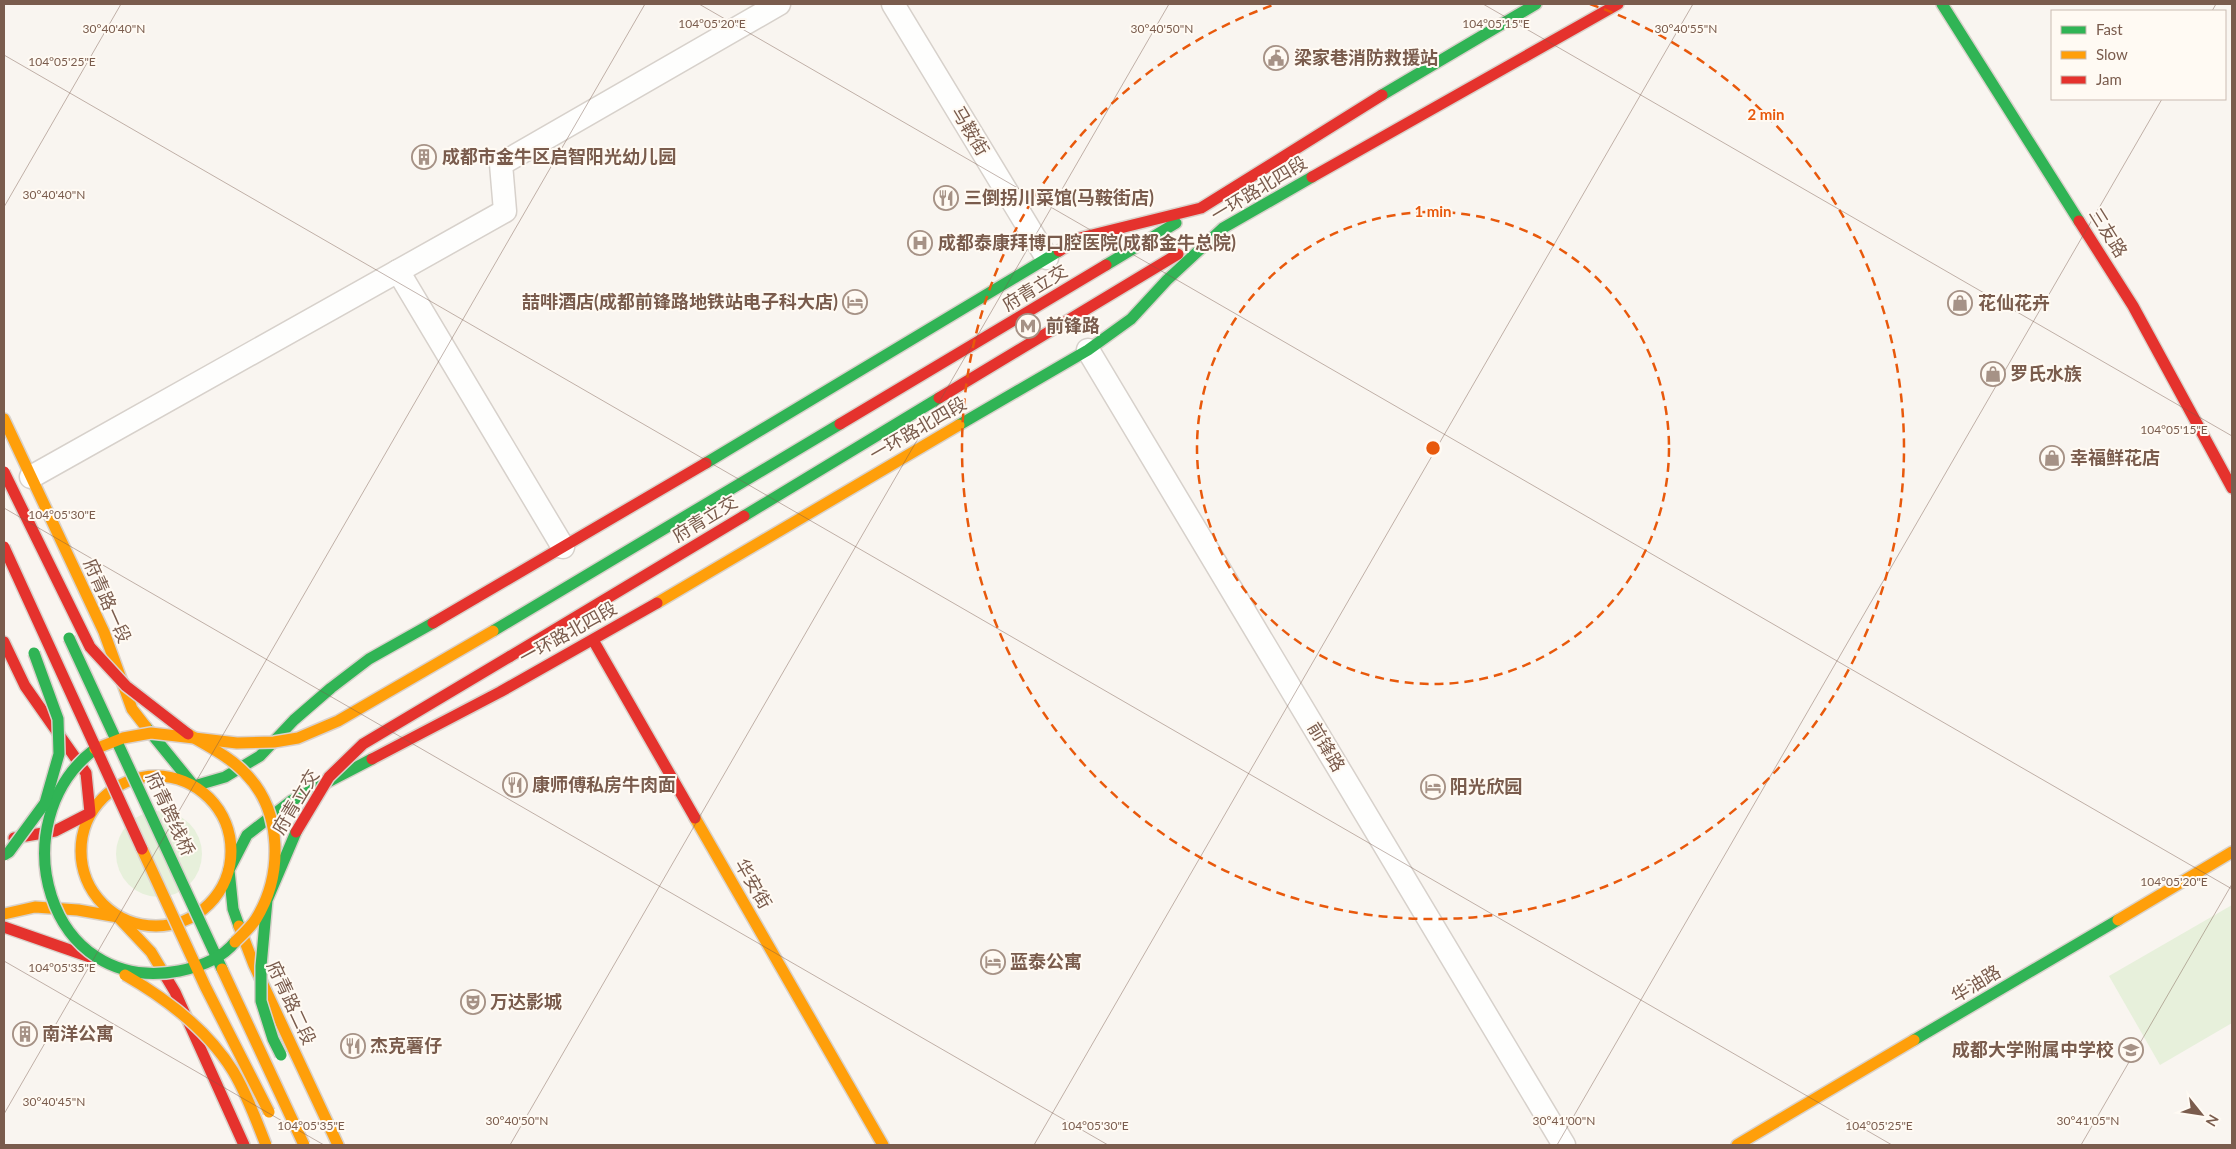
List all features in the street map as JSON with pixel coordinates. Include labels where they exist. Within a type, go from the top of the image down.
[{"type":"main road","name":"一环路北四段","points":[[194,786],[225,777],[260,756],[301,714],[369,659],[644,501],[1080,238],[1201,208],[1341,119],[1536,4]]},
{"type":"main road","name":"一环路北四段","points":[[229,870],[247,835],[291,801],[593,640],[1088,350],[1131,319],[1167,280],[1223,228],[1618,4]]},
{"type":"main road","name":"三友路","points":[[1942,4],[2133,306],[2232,488]]},
{"type":"main road","name":"府青立交","points":[[4,855],[9,852],[65,773],[93,750],[127,736],[162,733],[198,740],[256,743],[299,738],[346,716],[493,631],[1201,208]]},
{"type":"main road","name":"府青立交","points":[[31,646],[39,662],[58,719],[59,754],[35,836],[35,872],[45,905],[64,934],[90,957],[122,971],[149,975],[158,976],[192,970],[224,954],[250,930],[267,900],[296,832],[329,777],[363,744],[510,658],[1223,228]]},
{"type":"main road","name":"府青路一段","points":[[4,419],[104,632],[132,709],[194,786]]},
{"type":"main road","name":"府青立交","points":[[4,472],[90,647],[121,683],[198,740],[231,759],[257,788],[273,823],[276,862],[267,900],[261,966],[261,1001],[273,1039],[286,1066]]},
{"type":"main road","points":[[4,498],[12,514]]},
{"type":"main road","points":[[4,548],[205,986],[272,1119]]},
{"type":"main road","name":"府青跨线桥","points":[[64,627],[304,1145]]},
{"type":"main road","name":"华安街","points":[[593,640],[883,1145]]},
{"type":"main road","points":[[4,642],[25,686],[86,773],[90,813]]},
{"type":"main road","points":[[4,914],[35,907],[78,910],[118,917],[140,925],[163,926],[185,921],[205,908],[215,897],[220,891],[229,870],[231,846],[226,822],[213,801],[194,786],[172,777],[148,775],[125,781],[105,794],[90,813],[82,836],[80,860],[87,882],[100,902],[118,917],[151,952],[175,992],[244,1145]]},
{"type":"main road","points":[[4,840],[55,831],[90,813]]},
{"type":"main road","name":"华油路","points":[[1737,1145],[2232,852]]},
{"type":"main road","name":"府青路二段","points":[[229,870],[233,909],[254,965],[338,1145]]},
{"type":"main road","points":[[4,927],[90,957],[148,987],[200,1028],[234,1072],[266,1145]]},
{"type":"street","points":[[30,477],[505,211],[501,164],[779,4]]},
{"type":"street","name":"马鞍街","points":[[893,4],[1047,258]]},
{"type":"street","points":[[398,272],[563,547]]},
{"type":"street","name":"前锋路","points":[[1088,350],[1564,1145]]},
{"type":"green space","points":[[159,811],[175,815],[189,824],[198,838],[202,854],[198,870],[189,884],[175,893],[159,897],[143,893],[129,884],[120,870],[116,854],[120,838],[129,824],[143,815]]},
{"type":"green space","points":[[2232,905],[2232,1023],[2160,1065],[2109,976]]},
{"type":"traffic: fast","points":[[1382,95],[1536,4]]},
{"type":"traffic: fast","points":[[1942,4],[2079,221]]},
{"type":"traffic: fast","points":[[959,425],[1088,350],[1131,319],[1167,280],[1223,228],[1312,177]]},
{"type":"traffic: fast","points":[[1106,265],[1176,223]]},
{"type":"traffic: fast","points":[[706,463],[1059,251]]},
{"type":"traffic: fast","points":[[744,516],[939,398]]},
{"type":"traffic: fast","points":[[493,631],[840,424]]},
{"type":"traffic: fast","points":[[146,727],[194,786],[225,777],[260,756],[294,720],[369,659],[433,623]]},
{"type":"traffic: fast","points":[[69,638],[222,969]]},
{"type":"traffic: fast","points":[[4,855],[9,852],[45,803],[59,754],[58,719],[34,653]]},
{"type":"traffic: fast","points":[[95,749],[66,780],[49,818],[45,857],[51,896],[69,931],[96,957],[133,972],[179,971],[194,967],[224,953],[235,942]]},
{"type":"traffic: fast","points":[[239,926],[233,909],[229,870],[247,835],[291,801],[372,759]]},
{"type":"traffic: fast","points":[[281,1055],[273,1039],[261,1001],[261,966],[267,900],[296,832]]},
{"type":"traffic: fast","points":[[1914,1040],[2118,920]]},
{"type":"traffic: slow","points":[[4,419],[104,632],[132,709],[146,727]]},
{"type":"traffic: slow","points":[[657,603],[959,425]]},
{"type":"traffic: slow","points":[[95,749],[123,738],[151,733],[237,743],[274,742],[298,738],[338,721],[493,631]]},
{"type":"traffic: slow","points":[[188,734],[225,756],[245,773],[257,788],[267,806],[272,824],[275,844],[271,883],[265,902],[256,919],[235,942]]},
{"type":"traffic: slow","points":[[156,776],[171,777],[185,782],[198,788],[209,798],[219,809],[225,822],[230,836],[231,851],[230,866],[225,880],[219,893],[209,904],[198,914],[185,920],[171,925],[156,926],[141,925],[127,920],[114,914],[103,904],[93,893],[87,880],[82,866],[81,851],[82,836],[87,822],[93,809],[103,798],[114,788],[127,782],[141,777],[156,776]]},
{"type":"traffic: slow","points":[[695,818],[883,1145]]},
{"type":"traffic: slow","points":[[142,849],[205,986],[269,1112]]},
{"type":"traffic: slow","points":[[2118,920],[2232,852]]},
{"type":"traffic: slow","points":[[4,914],[35,907],[78,910],[118,917],[151,952],[166,977]]},
{"type":"traffic: slow","points":[[239,926],[254,965],[338,1145]]},
{"type":"traffic: slow","points":[[222,969],[304,1145]]},
{"type":"traffic: slow","points":[[125,975],[156,994],[185,1016],[223,1056],[238,1080],[266,1145]]},
{"type":"traffic: slow","points":[[1737,1145],[1914,1040]]},
{"type":"traffic: jam","points":[[1312,177],[1618,4]]},
{"type":"traffic: jam","points":[[1059,251],[1080,238],[1201,208],[1382,95]]},
{"type":"traffic: jam","points":[[2079,221],[2133,306],[2232,488]]},
{"type":"traffic: jam","points":[[939,398],[1178,254]]},
{"type":"traffic: jam","points":[[840,424],[1106,265]]},
{"type":"traffic: jam","points":[[433,623],[706,463]]},
{"type":"traffic: jam","points":[[4,472],[90,647],[126,686],[188,734]]},
{"type":"traffic: jam","points":[[509,657],[744,516]]},
{"type":"traffic: jam","points":[[4,547],[142,849]]},
{"type":"traffic: jam","points":[[372,759],[500,692],[657,603]]},
{"type":"traffic: jam","points":[[593,640],[695,818]]},
{"type":"traffic: jam","points":[[4,642],[25,686],[86,773],[90,813],[55,831],[14,838]]},
{"type":"traffic: jam","points":[[296,832],[329,777],[363,744],[509,657]]},
{"type":"traffic: jam","points":[[4,927],[90,957]]},
{"type":"traffic: jam","points":[[166,977],[175,992],[244,1145]]},
{"type":"place","name":"梁家巷消防救援站","points":[[1276,58]]},
{"type":"place","name":"成都市金牛区启智阳光幼儿园","points":[[424,157]]},
{"type":"place","name":"三倒拐川菜馆(马鞍街店)","points":[[946,198]]},
{"type":"place","name":"成都泰康拜博口腔医院(成都金牛总院)","points":[[920,243]]},
{"type":"place","name":"喆啡酒店(成都前锋路地铁站电子科大店)","points":[[855,302]]},
{"type":"place","name":"花仙花卉","points":[[1960,303]]},
{"type":"place","name":"前锋路","points":[[1028,326]]},
{"type":"place","name":"罗氏水族","points":[[1993,374]]},
{"type":"place","name":"幸福鲜花店","points":[[2052,458]]},
{"type":"place","name":"康师傅私房牛肉面","points":[[515,785]]},
{"type":"place","name":"阳光欣园","points":[[1433,787]]},
{"type":"place","name":"蓝泰公寓","points":[[993,962]]},
{"type":"place","name":"万达影城","points":[[473,1002]]},
{"type":"place","name":"南洋公寓","points":[[25,1034]]},
{"type":"place","name":"杰克薯仔","points":[[353,1046]]},
{"type":"place","name":"成都大学附属中学校","points":[[2131,1050]]}]
